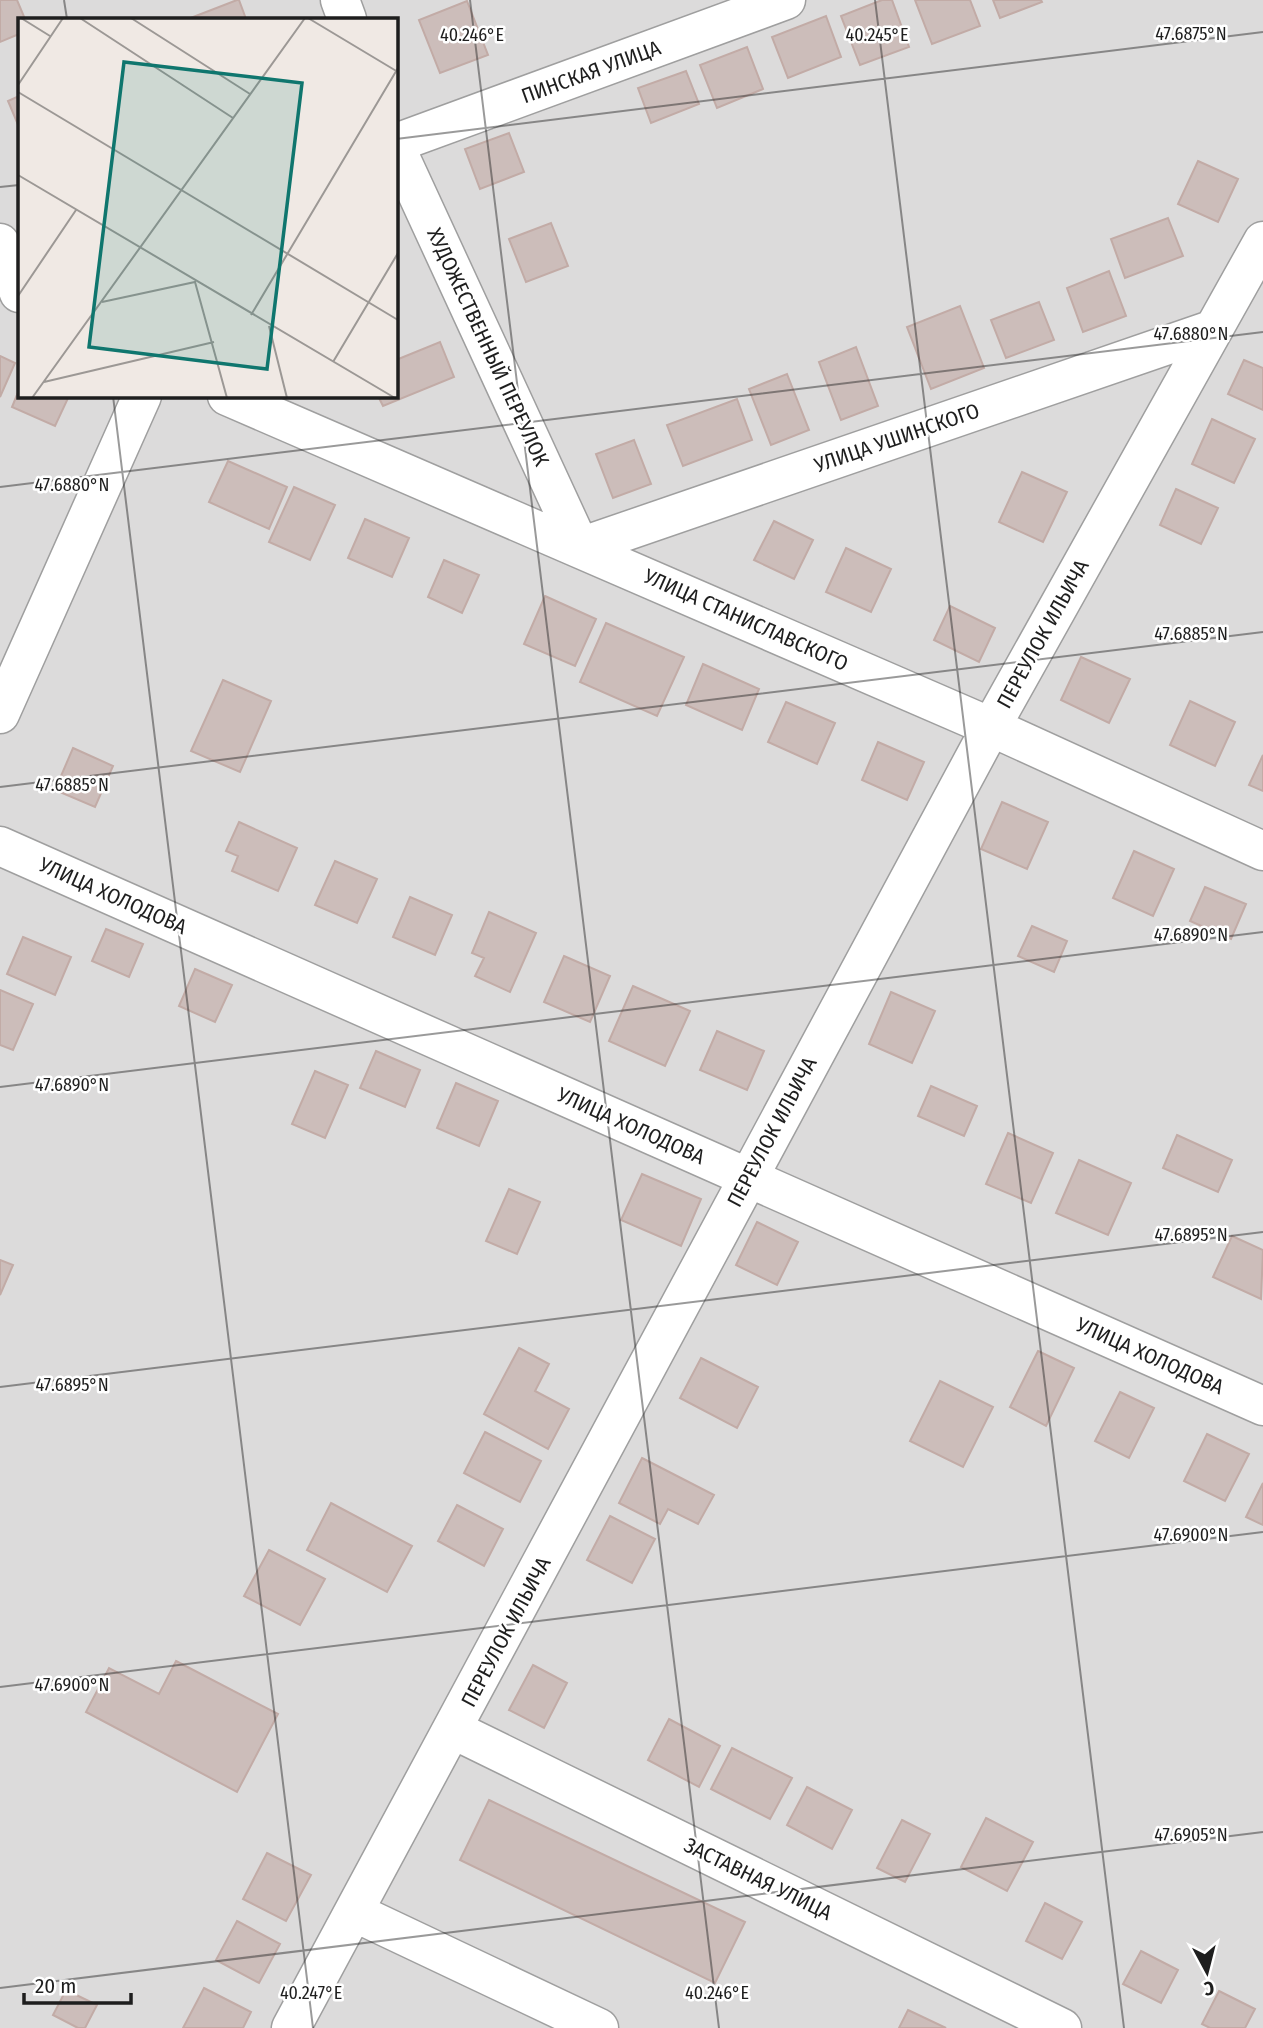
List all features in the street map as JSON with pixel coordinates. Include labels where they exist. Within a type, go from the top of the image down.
[{"type":"street","points":[[340,0],[347,18]]},
{"type":"street","name":"ПИНСКАЯ УЛИЦА","points":[[397,145],[786,0]]},
{"type":"street","name":"ХУДОЖЕСТВЕННЫЙ ПЕРЕУЛОК","points":[[397,147],[580,547]]},
{"type":"street","name":"ПЕРЕУЛОК ИЛЬИЧА","points":[[291,2028],[356,1913],[991,727],[1263,241]]},
{"type":"street","points":[[0,243],[18,290]]},
{"type":"street","points":[[0,291],[18,299]]},
{"type":"street","name":"УЛИЦА УШИНСКОГО","points":[[580,547],[1214,329]]},
{"type":"street","points":[[0,714],[142,397]]},
{"type":"street","name":"УЛИЦА СТАНИСЛАВСКОГО","points":[[229,397],[991,727],[1263,850]]},
{"type":"street","name":"УЛИЦА ХОЛОДОВА","points":[[0,846],[1263,1406]]},
{"type":"street","name":"ЗАСТАВНАЯ УЛИЦА","points":[[454,1730],[1062,2028]]},
{"type":"street","points":[[356,1913],[598,2028]]},
{"type":"shaded area","points":[[0,0],[1263,0],[1263,2028],[0,2028]]},
{"type":"building","points":[[0,0],[17,0],[25,18],[18,18],[18,34],[0,42]]},
{"type":"building","points":[[237,0],[246,18],[191,18]]},
{"type":"building","points":[[882,0],[892,0],[909,47],[860,65],[841,16]]},
{"type":"building","points":[[915,0],[970,0],[980,26],[932,44]]},
{"type":"building","points":[[993,0],[1041,0],[1042,2],[1000,18]]},
{"type":"building","points":[[467,1],[488,55],[440,73],[419,20]]},
{"type":"building","points":[[826,16],[841,57],[788,78],[772,37]]},
{"type":"building","points":[[747,47],[763,89],[717,108],[700,65]]},
{"type":"building","points":[[686,71],[699,104],[651,123],[638,88]]},
{"type":"building","points":[[18,96],[18,125],[8,101]]},
{"type":"building","points":[[509,133],[524,172],[480,189],[465,149]]},
{"type":"building","points":[[1198,161],[1238,179],[1218,222],[1178,204]]},
{"type":"building","points":[[1168,218],[1183,256],[1125,278],[1111,239]]},
{"type":"building","points":[[551,223],[568,266],[526,282],[509,239]]},
{"type":"building","points":[[1109,271],[1126,316],[1083,332],[1067,288]]},
{"type":"building","points":[[1039,302],[1054,340],[1006,358],[991,320]]},
{"type":"building","points":[[960,306],[984,368],[931,389],[907,327]]},
{"type":"building","points":[[440,342],[454,377],[383,406],[378,397],[397,397],[397,360]]},
{"type":"building","points":[[856,347],[878,406],[841,420],[819,362]]},
{"type":"building","points":[[0,356],[15,363],[0,397]]},
{"type":"building","points":[[1244,360],[1263,368],[1263,410],[1228,394]]},
{"type":"building","points":[[787,374],[809,430],[771,445],[749,389]]},
{"type":"building","points":[[18,392],[18,397],[69,397],[55,426],[12,407]]},
{"type":"building","points":[[737,399],[752,440],[683,466],[667,425]]},
{"type":"building","points":[[1212,419],[1255,439],[1234,483],[1192,464]]},
{"type":"building","points":[[634,440],[651,484],[613,498],[596,454]]},
{"type":"building","points":[[228,461],[287,487],[269,529],[209,502]]},
{"type":"building","points":[[1022,472],[1067,492],[1043,542],[999,522]]},
{"type":"building","points":[[294,487],[335,505],[310,560],[269,542]]},
{"type":"building","points":[[1176,489],[1218,508],[1201,544],[1160,525]]},
{"type":"building","points":[[365,519],[409,538],[392,577],[348,558]]},
{"type":"building","points":[[774,521],[813,540],[794,579],[754,560]]},
{"type":"building","points":[[846,548],[891,569],[871,612],[826,592]]},
{"type":"building","points":[[444,560],[479,575],[462,613],[428,597]]},
{"type":"building","points":[[545,596],[596,619],[575,666],[524,644]]},
{"type":"building","points":[[950,606],[995,628],[979,662],[934,640]]},
{"type":"building","points":[[606,623],[684,657],[657,716],[580,682]]},
{"type":"building","points":[[1081,657],[1130,679],[1109,723],[1061,700]]},
{"type":"building","points":[[703,664],[759,689],[742,730],[686,705]]},
{"type":"building","points":[[223,680],[271,701],[240,772],[191,751]]},
{"type":"building","points":[[1190,701],[1235,722],[1215,766],[1170,745]]},
{"type":"building","points":[[786,702],[835,723],[817,764],[768,742]]},
{"type":"building","points":[[878,742],[924,762],[907,800],[862,780]]},
{"type":"building","points":[[73,748],[113,766],[95,807],[55,790]]},
{"type":"building","points":[[1263,755],[1263,791],[1249,785]]},
{"type":"building","points":[[1002,802],[1048,822],[1027,869],[981,849]]},
{"type":"building","points":[[239,822],[297,848],[278,891],[232,871],[238,856],[226,851]]},
{"type":"building","points":[[1134,851],[1174,869],[1153,916],[1113,898]]},
{"type":"building","points":[[335,861],[377,879],[357,923],[315,905]]},
{"type":"building","points":[[1205,887],[1246,904],[1231,939],[1190,921]]},
{"type":"building","points":[[410,897],[452,915],[435,955],[393,937]]},
{"type":"building","points":[[489,912],[536,933],[510,992],[475,976],[484,958],[472,953]]},
{"type":"building","points":[[1032,926],[1067,941],[1054,972],[1018,956]]},
{"type":"building","points":[[106,929],[143,944],[129,977],[92,961]]},
{"type":"building","points":[[23,937],[71,957],[55,995],[7,974]]},
{"type":"building","points":[[564,956],[610,976],[590,1022],[544,1002]]},
{"type":"building","points":[[195,969],[232,985],[215,1022],[179,1006]]},
{"type":"building","points":[[633,986],[690,1011],[665,1066],[609,1041]]},
{"type":"building","points":[[0,990],[33,1004],[13,1050],[0,1045]]},
{"type":"building","points":[[891,992],[935,1011],[912,1063],[869,1044]]},
{"type":"building","points":[[717,1031],[764,1051],[747,1090],[700,1070]]},
{"type":"building","points":[[376,1051],[420,1070],[405,1107],[360,1088]]},
{"type":"building","points":[[315,1071],[348,1085],[325,1138],[292,1124]]},
{"type":"building","points":[[456,1083],[498,1101],[479,1146],[437,1128]]},
{"type":"building","points":[[931,1086],[977,1106],[964,1136],[918,1116]]},
{"type":"building","points":[[1008,1133],[1053,1153],[1031,1203],[986,1184]]},
{"type":"building","points":[[1177,1135],[1232,1160],[1218,1192],[1163,1168]]},
{"type":"building","points":[[1079,1160],[1131,1183],[1108,1235],[1056,1213]]},
{"type":"building","points":[[642,1174],[701,1199],[681,1246],[621,1220]]},
{"type":"building","points":[[509,1189],[540,1202],[517,1254],[486,1241]]},
{"type":"building","points":[[757,1222],[798,1242],[777,1285],[736,1265]]},
{"type":"building","points":[[1232,1236],[1263,1250],[1261,1299],[1213,1277]]},
{"type":"building","points":[[0,1260],[13,1265],[0,1295]]},
{"type":"building","points":[[519,1348],[549,1364],[535,1391],[569,1409],[548,1449],[484,1414]]},
{"type":"building","points":[[1038,1351],[1074,1368],[1046,1426],[1010,1407]]},
{"type":"building","points":[[701,1358],[758,1387],[737,1428],[680,1398]]},
{"type":"building","points":[[940,1381],[993,1407],[963,1467],[910,1441]]},
{"type":"building","points":[[1120,1392],[1154,1408],[1129,1458],[1095,1441]]},
{"type":"building","points":[[485,1432],[541,1461],[520,1502],[464,1473]]},
{"type":"building","points":[[1207,1434],[1249,1454],[1225,1501],[1184,1481]]},
{"type":"building","points":[[642,1458],[714,1495],[698,1524],[668,1509],[660,1524],[619,1503]]},
{"type":"building","points":[[1263,1483],[1263,1525],[1246,1517]]},
{"type":"building","points":[[331,1503],[412,1546],[387,1592],[307,1550]]},
{"type":"building","points":[[457,1505],[503,1529],[484,1566],[438,1541]]},
{"type":"building","points":[[610,1516],[655,1539],[632,1583],[587,1560]]},
{"type":"building","points":[[269,1550],[325,1579],[300,1625],[244,1596]]},
{"type":"building","points":[[176,1661],[278,1714],[237,1792],[86,1712],[109,1668],[159,1694]]},
{"type":"building","points":[[533,1665],[567,1683],[544,1728],[509,1710]]},
{"type":"building","points":[[669,1719],[720,1746],[699,1787],[648,1760]]},
{"type":"building","points":[[732,1748],[792,1778],[770,1819],[711,1789]]},
{"type":"building","points":[[807,1787],[852,1810],[832,1849],[787,1825]]},
{"type":"building","points":[[489,1800],[745,1922],[715,1983],[460,1860]]},
{"type":"building","points":[[986,1818],[1033,1842],[1007,1891],[961,1867]]},
{"type":"building","points":[[902,1820],[930,1834],[905,1882],[877,1868]]},
{"type":"building","points":[[267,1853],[311,1875],[286,1921],[243,1899]]},
{"type":"building","points":[[1045,1903],[1082,1922],[1062,1959],[1026,1941]]},
{"type":"building","points":[[237,1921],[280,1944],[259,1983],[216,1960]]},
{"type":"building","points":[[1141,1951],[1178,1970],[1161,2003],[1123,1984]]},
{"type":"building","points":[[204,1988],[251,2012],[243,2028],[183,2028]]},
{"type":"building","points":[[66,1990],[97,2005],[85,2028],[78,2028],[53,2015]]},
{"type":"building","points":[[1219,1991],[1255,2009],[1245,2028],[1210,2028],[1202,2024]]},
{"type":"building","points":[[908,2010],[946,2028],[899,2028]]}]
